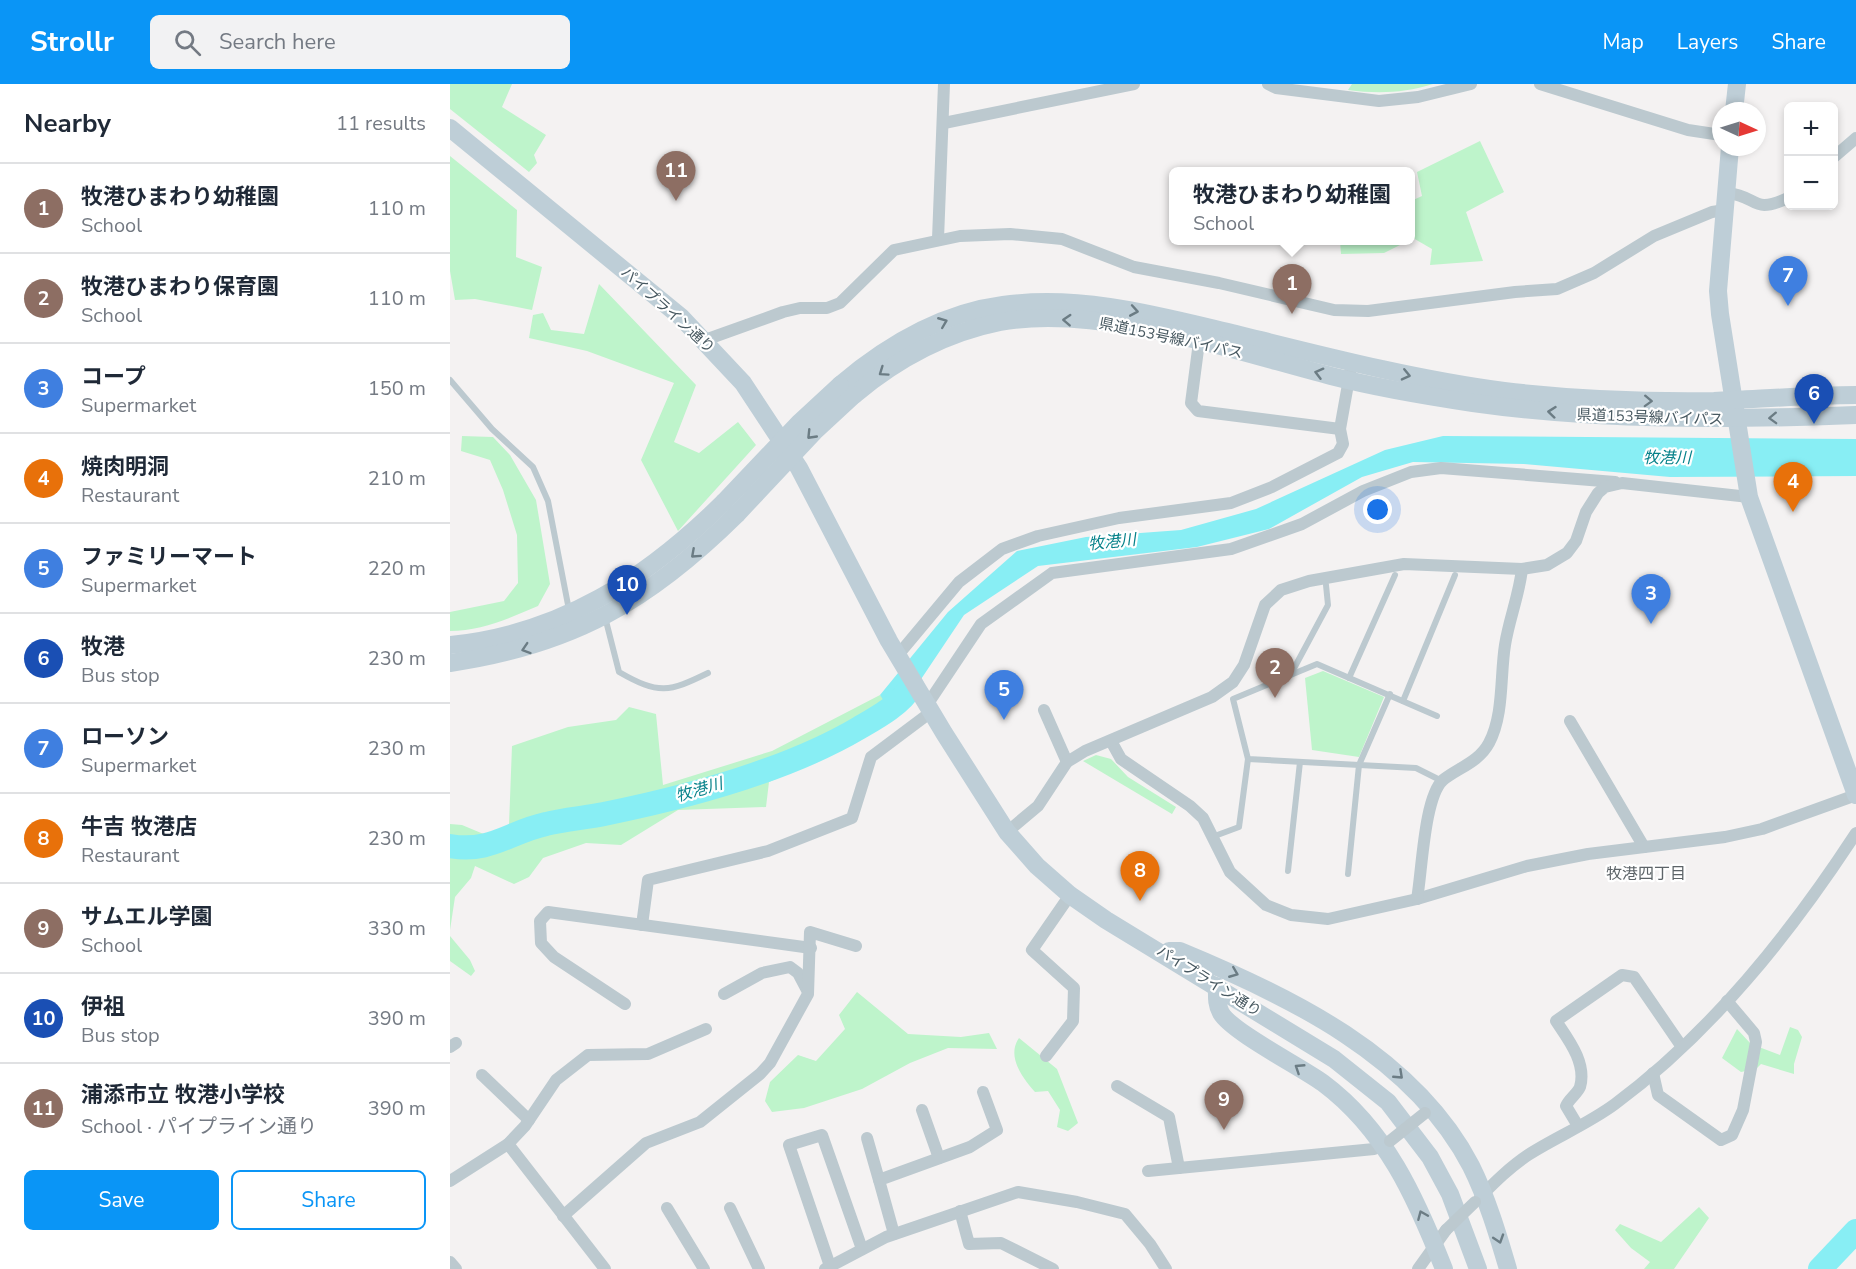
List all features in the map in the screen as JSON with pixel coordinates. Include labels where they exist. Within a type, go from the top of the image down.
[{"type":"main road","points":[[1735,102],[1737,84]]},
{"type":"main road","name":"パイプライン通り","points":[[450,128],[648,290],[705,340],[743,383],[778,433],[927,706],[1007,832],[1037,866],[1070,895],[1334,1059],[1388,1102],[1430,1157],[1450,1194],[1478,1269]]},
{"type":"main road","points":[[1729,156],[1718,291],[1723,338],[1748,490],[1856,795]]},
{"type":"main road","name":"県道153号線バイパス","points":[[847,390],[872,359],[923,330],[978,311],[1040,302],[1084,304],[1150,314],[1438,397],[1532,410],[1623,418],[1737,419],[1856,415]]},
{"type":"main road","name":"県道153号線バイパス","points":[[450,663],[519,651],[605,617],[650,590],[678,568],[731,508],[800,422],[847,390],[927,346],[971,329],[1001,322],[1036,319],[1100,323],[1350,371],[1534,394],[1654,401],[1856,394]]},
{"type":"main road","name":"県道153号線バイパス","points":[[450,645],[512,634],[569,614],[645,572],[731,508]]},
{"type":"main road","points":[[1159,950],[1180,951],[1263,986],[1366,1048],[1396,1072],[1471,1166],[1479,1198],[1508,1269]]},
{"type":"main road","points":[[1217,986],[1216,1001],[1228,1022],[1323,1083],[1387,1143],[1415,1198],[1444,1269]]},
{"type":"street","points":[[938,239],[944,84]]},
{"type":"street","points":[[944,123],[1134,84]]},
{"type":"street","points":[[1268,84],[1276,88],[1379,101],[1418,97],[1471,84]]},
{"type":"street","points":[[1540,84],[1688,130],[1712,134]]},
{"type":"street","points":[[1834,156],[1856,138]]},
{"type":"street","points":[[705,340],[783,312],[800,308],[827,308],[840,303],[894,250],[938,239],[1010,234],[1062,239],[1134,267],[1219,283],[1334,310],[1368,311],[1473,296],[1557,289],[1594,273],[1654,236],[1712,212],[1738,194],[1760,206],[1770,206],[1784,200]]},
{"type":"street","points":[[1199,342],[1191,403],[1198,411],[1340,429]]},
{"type":"street","points":[[900,660],[959,582],[1002,549],[1038,536],[1119,518],[1231,503],[1272,487],[1338,453],[1343,444],[1340,429],[1350,371]]},
{"type":"street","points":[[642,925],[648,880],[768,851],[852,818],[871,757],[927,706],[981,624],[1052,573],[1231,549],[1302,524],[1362,491],[1411,472],[1441,468],[1622,483],[1748,490]]},
{"type":"street","points":[[1007,832],[1038,806],[1067,762],[1212,698],[1233,682],[1244,665],[1264,605],[1281,590],[1309,581],[1404,564],[1522,569],[1547,565],[1567,553],[1576,541],[1592,501],[1605,487],[1622,483]]},
{"type":"street","points":[[1417,899],[1426,827],[1434,794],[1442,781],[1468,765],[1488,745],[1495,728],[1505,643],[1518,598],[1522,569]]},
{"type":"street","points":[[1044,710],[1067,762]]},
{"type":"street","points":[[1570,721],[1644,848]]},
{"type":"street","points":[[1111,741],[1121,759],[1190,806],[1203,818],[1230,872],[1266,905],[1291,915],[1328,919],[1417,899],[1527,866],[1588,854],[1644,848],[1762,829],[1856,795]]},
{"type":"street","points":[[1418,1269],[1446,1230],[1510,1168],[1613,1105],[1682,1047],[1727,1001],[1808,904],[1856,833]]},
{"type":"street","points":[[1046,1056],[1073,1021],[1074,988],[1032,950],[1070,895]]},
{"type":"street","points":[[625,1004],[554,957],[541,943],[540,921],[548,912],[811,948]]},
{"type":"street","points":[[563,1216],[646,1143],[700,1122],[760,1074],[770,1063],[808,994],[810,932],[856,946]]},
{"type":"street","points":[[724,994],[762,973],[790,967],[798,973],[808,994]]},
{"type":"street","points":[[1578,1126],[1566,1106],[1579,1090],[1581,1083],[1577,1053],[1556,1021],[1622,975],[1634,976],[1682,1047]]},
{"type":"street","points":[[1653,1073],[1658,1095],[1721,1140],[1732,1135],[1743,1110],[1756,1042],[1754,1033],[1727,1001]]},
{"type":"street","points":[[450,1181],[508,1144],[529,1120],[556,1080],[588,1055],[648,1054],[706,1029]]},
{"type":"street","points":[[482,1076],[529,1120]]},
{"type":"street","points":[[1117,1086],[1169,1117],[1179,1168]]},
{"type":"street","points":[[879,1180],[970,1147],[997,1130],[983,1092]]},
{"type":"street","points":[[922,1110],[939,1158]]},
{"type":"street","points":[[1148,1171],[1374,1149],[1387,1143],[1428,1110]]},
{"type":"street","points":[[862,1250],[822,1135],[789,1145],[827,1268],[894,1234],[1018,1192],[1077,1202],[1125,1214],[1150,1244],[1166,1269]]},
{"type":"street","points":[[867,1138],[894,1234]]},
{"type":"street","points":[[508,1144],[605,1269]]},
{"type":"street","points":[[730,1208],[759,1269]]},
{"type":"street","points":[[667,1209],[704,1269]]},
{"type":"street","points":[[960,1211],[969,1244],[1001,1243],[1053,1269]]},
{"type":"street","points":[[450,1262],[456,1269]]},
{"type":"lane","points":[[450,380],[492,429],[533,467],[548,501],[569,614]]},
{"type":"lane","points":[[1350,678],[1395,574]]},
{"type":"lane","points":[[1403,701],[1455,575]]},
{"type":"lane","points":[[1291,675],[1328,605],[1326,585]]},
{"type":"lane","points":[[605,617],[619,672],[632,680],[664,690],[678,688],[708,674]]},
{"type":"lane","points":[[1212,837],[1239,826],[1248,759],[1233,699],[1317,664],[1437,716]]},
{"type":"lane","points":[[1348,874],[1359,765],[1389,694]]},
{"type":"lane","points":[[1248,759],[1416,768],[1442,781]]},
{"type":"lane","points":[[1288,871],[1300,762]]},
{"type":"green space","points":[[450,84],[512,84],[502,107],[546,135],[534,155],[537,163],[529,172],[450,109]]},
{"type":"green space","points":[[1352,84],[1433,84],[1401,91],[1370,92],[1348,90]]},
{"type":"green space","points":[[1480,141],[1504,192],[1466,212],[1483,261],[1430,265],[1432,249],[1415,239],[1415,199],[1422,196],[1417,172]]},
{"type":"green space","points":[[450,156],[517,210],[516,257],[542,267],[532,310],[475,299],[455,300],[450,271]]},
{"type":"green space","points":[[1340,245],[1400,245],[1384,253],[1341,254]]},
{"type":"green space","points":[[599,284],[696,385],[674,442],[699,453],[738,422],[756,445],[678,531],[641,460],[674,383],[587,351],[529,338],[533,315],[543,313],[551,330],[584,334]]},
{"type":"green space","points":[[462,436],[493,437],[510,455],[536,500],[550,584],[538,606],[484,626],[450,631],[450,612],[504,601],[518,583],[517,535],[503,490],[490,460],[461,451]]},
{"type":"green space","points":[[1323,671],[1384,697],[1359,757],[1312,750],[1305,678]]},
{"type":"green space","points":[[880,695],[884,699],[857,723],[807,747],[812,763],[769,782],[766,807],[678,810],[621,845],[586,843],[543,858],[529,877],[514,884],[475,866],[471,878],[455,897],[450,930],[450,824],[462,825],[486,835],[509,825],[512,746],[568,727],[616,720],[629,707],[656,714],[663,785],[772,751]]},
{"type":"green space","points":[[1096,755],[1111,759],[1128,777],[1176,807],[1172,814],[1083,761]]},
{"type":"green space","points":[[450,936],[470,960],[475,971],[471,976],[450,961]]},
{"type":"green space","points":[[857,992],[908,1034],[961,1037],[989,1033],[997,1049],[948,1048],[910,1063],[862,1089],[804,1108],[772,1112],[765,1101],[770,1082],[798,1055],[816,1061],[845,1029],[839,1015]]},
{"type":"green space","points":[[1790,1027],[1798,1030],[1802,1037],[1794,1064],[1794,1074],[1761,1064],[1756,1069],[1741,1072],[1722,1058],[1737,1029],[1751,1044],[1780,1055]]},
{"type":"green space","points":[[1019,1038],[1057,1069],[1078,1123],[1068,1131],[1057,1127],[1060,1110],[1048,1091],[1035,1092],[1021,1074],[1014,1052]]},
{"type":"green space","points":[[1699,1207],[1709,1218],[1674,1269],[1644,1269],[1650,1262],[1631,1248],[1615,1230],[1620,1224],[1661,1242]]},
{"type":"water","name":"牧港川","points":[[1443,436],[1856,439],[1856,476],[1670,477],[1524,464],[1413,462],[1362,477],[1269,529],[1197,547],[1038,566],[964,615],[895,718],[880,695],[948,612],[1017,551],[1086,537],[1181,530],[1256,509],[1385,450]]},
{"type":"waterway","name":"牧港川","points":[[450,846],[477,847],[546,824],[604,814],[702,791],[768,770],[831,743],[866,724],[895,705],[912,686]]},
{"type":"waterway","points":[[1820,1269],[1856,1231]]},
{"type":"place","name":"浦添市立 牧港小学校","points":[[676,201]]},
{"type":"place","name":"ローソン","points":[[1788,306]]},
{"type":"place","name":"牧港ひまわり幼稚園","points":[[1292,314]]},
{"type":"place","name":"牧港","points":[[1814,424]]},
{"type":"place","name":"焼肉明洞","points":[[1793,512]]},
{"type":"place","name":"伊祖","points":[[627,615]]},
{"type":"place","name":"コープ","points":[[1651,624]]},
{"type":"place","name":"牧港ひまわり保育園","points":[[1275,698]]},
{"type":"place","name":"ファミリーマート","points":[[1004,720]]},
{"type":"place","name":"牛吉 牧港店","points":[[1140,901]]},
{"type":"place","name":"サムエル学園","points":[[1224,1130]]},
{"type":"district","name":"牧港四丁目","points":[[1646,873]]}]
